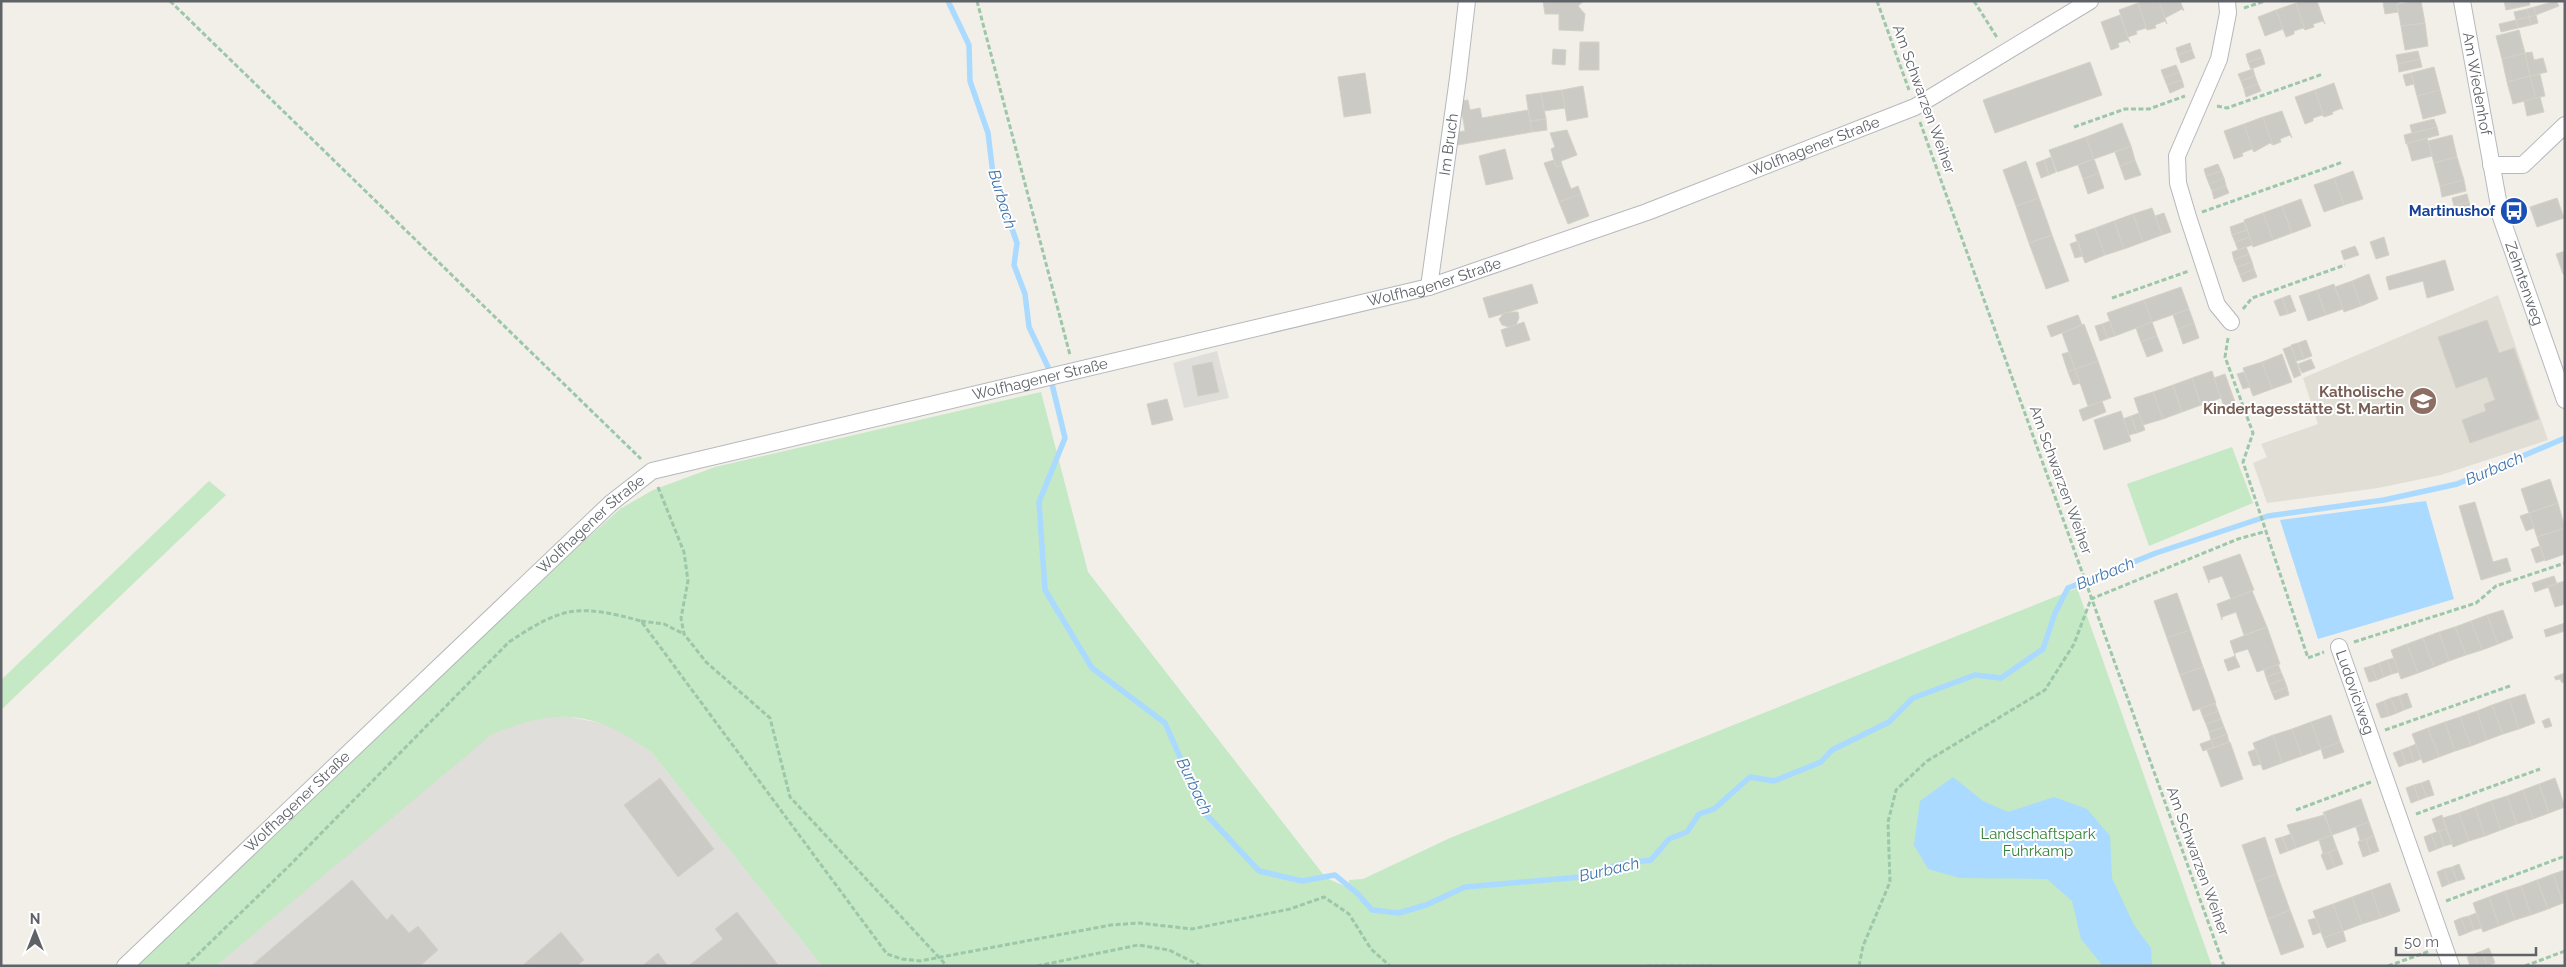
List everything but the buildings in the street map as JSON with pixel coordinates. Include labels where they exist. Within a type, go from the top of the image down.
[{"type":"street","name":"Im Bruch","points":[[1429,287],[1467,1]]},
{"type":"street","name":"Wolfhagener Straße","points":[[125,966],[612,503],[652,471],[1429,287],[1646,212],[1915,107],[2090,1]]},
{"type":"street","points":[[2227,1],[2228,13],[2219,59],[2177,156],[2178,183],[2188,217],[2217,305],[2231,322]]},
{"type":"street","name":"Am Wiedenhof","points":[[2462,1],[2491,165]]},
{"type":"street","points":[[2491,165],[2523,165],[2565,125]]},
{"type":"street","name":"Zehntenweg","points":[[2491,165],[2507,236],[2565,400]]},
{"type":"street","name":"Ludoviciweg","points":[[2338,647],[2386,777],[2451,966]]},
{"type":"path","points":[[170,1],[617,433],[652,471],[684,552],[688,581],[681,618],[684,634]]},
{"type":"path","points":[[977,1],[1074,370]]},
{"type":"path","name":"Am Schwarzen Weiher","points":[[1878,1],[2224,966]]},
{"type":"path","points":[[1974,1],[2006,52]]},
{"type":"path","points":[[2074,127],[2125,110],[2149,109],[2204,95],[2228,108],[2323,74]]},
{"type":"path","points":[[2188,217],[2343,162]]},
{"type":"path","points":[[2338,647],[2308,658],[2243,462],[2253,433],[2225,357],[2231,322],[2252,298],[2345,265]]},
{"type":"path","points":[[2112,298],[2204,266]]},
{"type":"path","points":[[1859,966],[1863,946],[1890,882],[1888,822],[1896,790],[1927,761],[2045,690],[2074,644],[2091,598],[2238,539],[2267,531]]},
{"type":"path","name":"Ludoviciweg","points":[[2338,647],[2476,603],[2496,586],[2565,563]]},
{"type":"path","points":[[186,966],[303,852],[509,642],[540,621],[570,610],[592,611],[664,624],[684,634],[706,662],[770,718],[790,798],[948,966]]},
{"type":"path","points":[[641,621],[888,954],[902,959],[920,961],[1111,925],[1139,923],[1192,929],[1290,909],[1324,897],[1349,914],[1370,949],[1390,966]]},
{"type":"path","points":[[2371,735],[2510,686]]},
{"type":"path","points":[[2400,820],[2540,769]]},
{"type":"path","points":[[2296,810],[2386,777]]},
{"type":"path","points":[[2430,907],[2565,856]]},
{"type":"path","points":[[1038,966],[1138,945],[1168,950],[1201,966]]},
{"type":"path","points":[[2388,966],[2444,946]]},
{"type":"path","points":[[2525,966],[2565,951]]},
{"type":"path","points":[[1647,966],[1713,966]]},
{"type":"shaded area","name":"Katholische Kindertagesstätte St. Martin","points":[[2498,295],[2548,440],[2441,475],[2378,488],[2267,503],[2253,463],[2267,457],[2261,444],[2318,424],[2303,378]]},
{"type":"shaded area","points":[[1217,351],[1229,398],[1184,408],[1173,363]]},
{"type":"shaded area","points":[[546,717],[570,717],[606,724],[628,734],[652,753],[822,966],[216,966],[467,753],[491,735],[517,724]]},
{"type":"green space","name":"Landschaftspark Fuhrkamp","points":[[1041,392],[1088,572],[1326,878],[1349,888],[1349,880],[1363,879],[1450,838],[2077,588],[2212,966],[822,966],[652,753],[612,728],[574,717],[555,717],[514,726],[491,735],[216,966],[136,966],[562,561],[620,509],[653,490],[715,467]]},
{"type":"green space","points":[[2232,447],[2253,503],[2149,546],[2127,484]]},
{"type":"green space","points":[[209,481],[226,495],[1,710],[1,680]]},
{"type":"water","points":[[2426,501],[2454,599],[2318,639],[2280,520]]},
{"type":"water","points":[[1953,777],[1983,801],[2008,812],[2054,797],[2087,809],[2110,836],[2112,878],[2134,925],[2151,948],[2152,966],[2103,966],[2081,939],[2072,901],[2047,879],[1960,878],[1928,869],[1914,845],[1920,801]]},
{"type":"waterway","name":"Burbach","points":[[948,1],[969,45],[970,81],[988,133],[993,174],[1017,243],[1014,265],[1025,294],[1029,327],[1048,367]]},
{"type":"waterway","name":"Burbach","points":[[1052,384],[1065,438],[1039,502],[1045,590],[1092,668],[1165,723],[1204,812],[1259,871],[1302,881],[1335,875],[1358,894],[1372,910],[1399,913],[1426,905],[1465,887],[1581,877],[1620,864],[1651,860],[1669,839],[1687,832],[1699,814],[1714,809],[1750,777],[1774,781],[1821,762],[1832,750],[1889,722],[1913,698],[1975,675],[2001,678],[2043,649],[2055,613],[2068,588],[2156,553],[2268,516],[2384,500],[2457,484],[2565,438]]},
{"type":"place","name":"Martinushof","points":[[2514,211]]},
{"type":"place","name":"Katholische Kindertagesstätte St. Martin","points":[[2423,401]]}]
